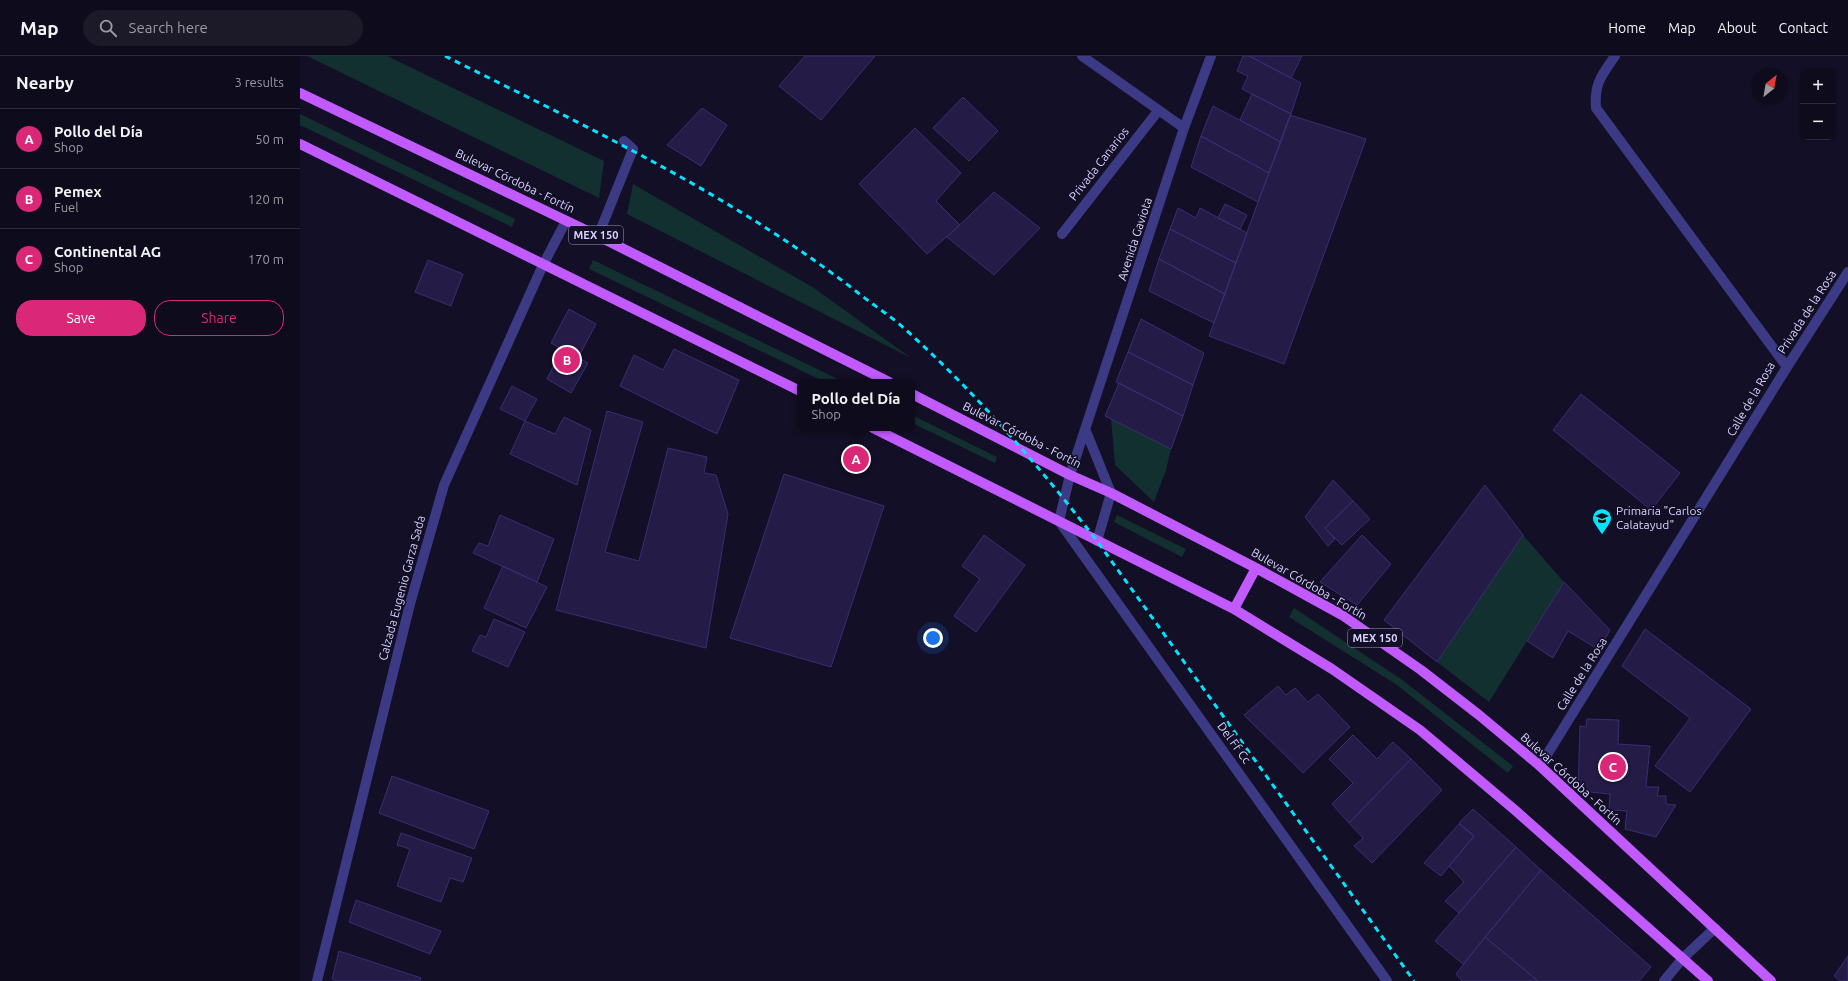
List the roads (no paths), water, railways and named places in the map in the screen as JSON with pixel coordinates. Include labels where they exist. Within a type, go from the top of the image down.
[{"type":"main road","name":"Bulevar Córdoba - Fortín","points":[[300,93],[598,236],[883,379]]},
{"type":"main road","points":[[300,144],[797,390]]},
{"type":"main road","name":"Bulevar Córdoba - Fortín","points":[[915,396],[1070,475],[1111,493],[1256,568],[1342,615],[1421,670],[1479,715],[1540,766],[1771,981]]},
{"type":"main road","points":[[879,431],[1234,609],[1332,669],[1420,730],[1516,812],[1708,981]]},
{"type":"main road","points":[[1234,609],[1256,568]]},
{"type":"street","points":[[1082,56],[1184,128]]},
{"type":"street","name":"Avenida Gaviota","points":[[1059,521],[1070,475],[1086,431],[1184,128],[1212,56]]},
{"type":"street","name":"Calle de la Rosa","points":[[1540,766],[1787,367],[1596,108],[1595,93],[1600,78],[1615,56]]},
{"type":"street","name":"Privada Canarios","points":[[1062,234],[1158,111]]},
{"type":"street","points":[[598,236],[633,150],[624,141]]},
{"type":"street","name":"Calzada Eugenio Garza Sada","points":[[317,981],[410,604],[444,485],[544,265],[566,221]]},
{"type":"street","name":"Privada de la Rosa","points":[[1787,367],[1848,272]]},
{"type":"street","points":[[1086,431],[1111,493],[1097,541]]},
{"type":"street","name":"Del Ff Cc","points":[[1059,521],[1387,981]]},
{"type":"street","points":[[1664,981],[1683,958],[1715,928]]},
{"type":"railway","points":[[445,56],[605,136],[709,193],[809,257],[888,315],[932,354],[958,379],[1030,458],[1097,541],[1414,981]]},
{"type":"place","name":"Pemex","points":[[567,360]]},
{"type":"place","name":"Pollo del Día","points":[[856,459]]},
{"type":"place","name":"Primaria \"Carlos Calatayud\"","points":[[1602,535]]},
{"type":"place","name":"Continental AG","points":[[1613,767]]}]
